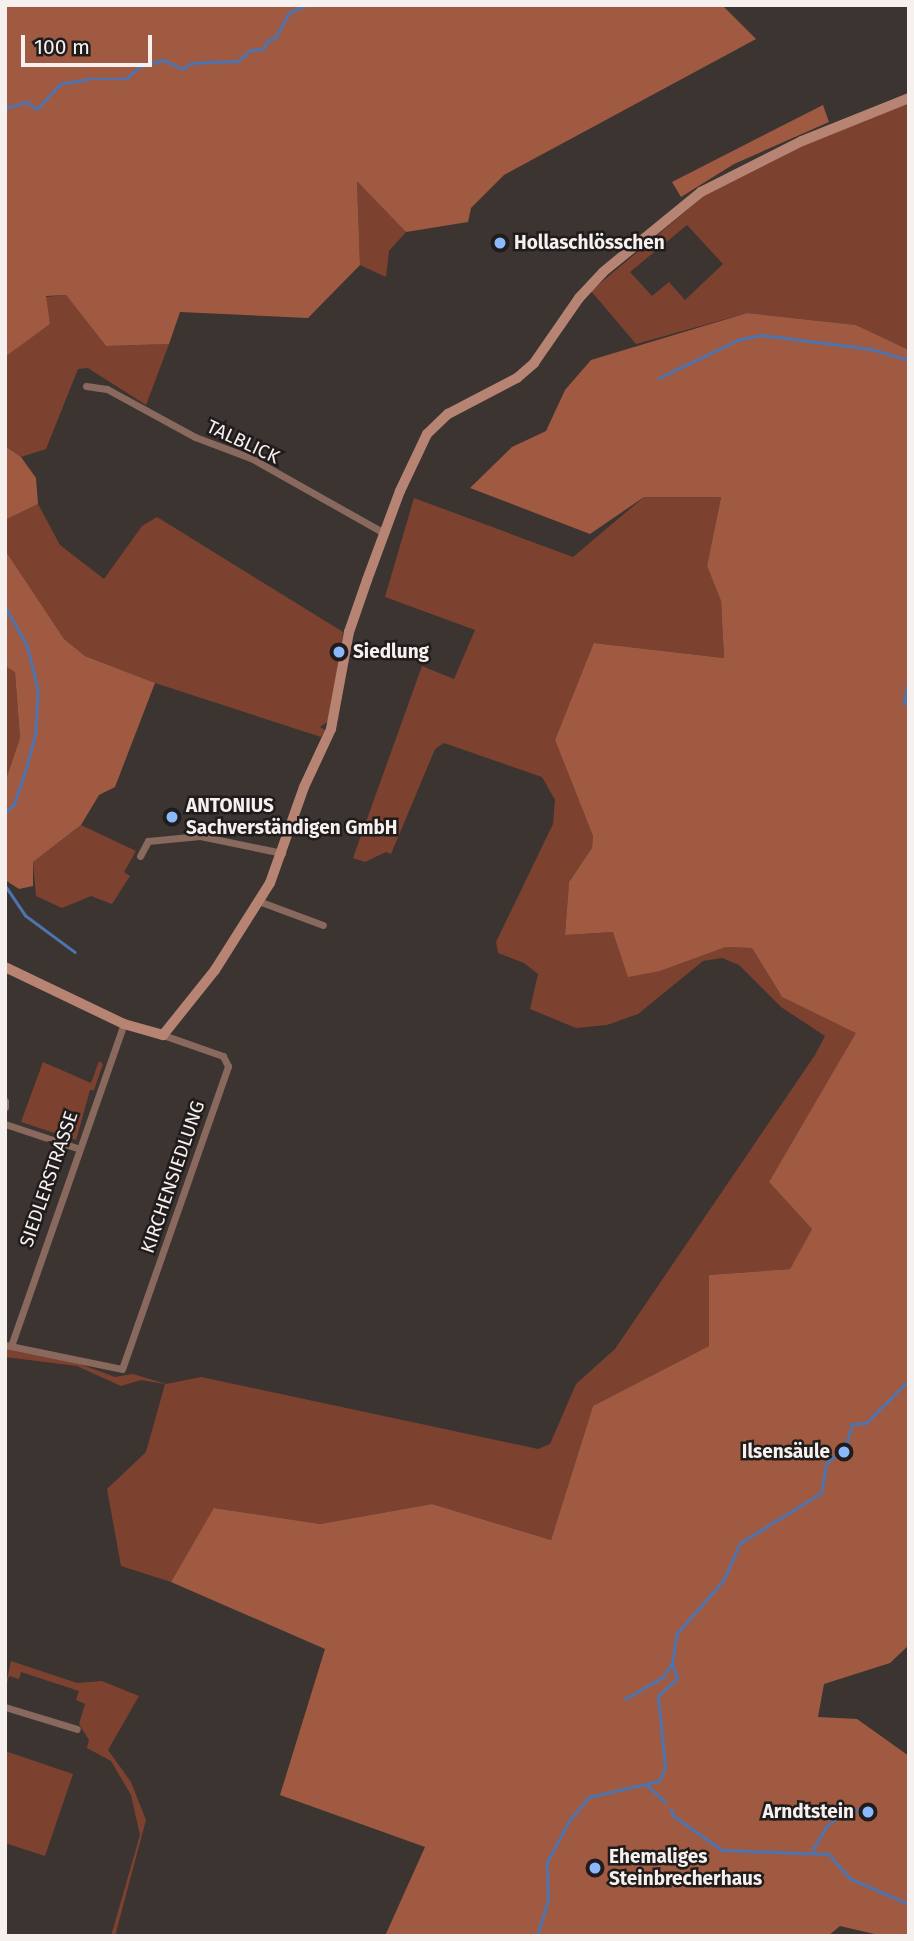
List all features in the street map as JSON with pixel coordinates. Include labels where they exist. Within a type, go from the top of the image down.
[{"type":"street","points":[[5,967],[124,1024],[163,1035],[261,902],[282,853],[304,786],[331,729],[349,632],[384,533],[427,435],[448,414],[517,378],[534,363],[579,298],[636,242],[701,192],[791,146],[909,98]]},
{"type":"street","name":"TALBLICK","points":[[86,386],[107,389],[195,437],[251,458],[384,533]]},
{"type":"street","points":[[140,856],[148,841],[200,836],[282,853]]},
{"type":"street","points":[[261,902],[323,926]]},
{"type":"street","name":"SIEDLERSTRASSE","points":[[8,1346],[77,1148],[124,1024]]},
{"type":"street","name":"KIRCHENSIEDLUNG","points":[[8,1346],[122,1369],[228,1066],[223,1056],[163,1035]]},
{"type":"street","points":[[5,1124],[77,1148]]},
{"type":"street","points":[[5,1707],[77,1729]]},
{"type":"shaded area","points":[[5,5],[722,5],[756,39],[504,175],[471,208],[468,222],[406,232],[357,181],[360,265],[308,318],[180,312],[169,344],[106,346],[66,295],[46,296],[50,324],[5,357]]},
{"type":"shaded area","points":[[909,102],[909,350],[856,325],[747,313],[636,344],[591,291],[704,196],[810,142]],"holes":[[[687,225],[723,264],[685,300],[669,282],[652,296],[630,272]]]},
{"type":"shaded area","points":[[823,105],[829,122],[734,164],[681,197],[672,182]]},
{"type":"shaded area","points":[[357,180],[406,232],[389,251],[386,277],[360,265]]},
{"type":"shaded area","points":[[66,295],[106,346],[169,344],[146,405],[88,368],[78,369],[46,449],[21,457],[5,446],[5,357],[50,324],[45,297]]},
{"type":"shaded area","points":[[747,313],[856,325],[909,350],[909,1645],[890,1663],[824,1684],[818,1717],[857,1719],[909,1756],[909,1936],[883,1936],[840,1926],[828,1936],[385,1936],[425,1847],[280,1795],[325,1649],[171,1582],[214,1508],[320,1524],[432,1504],[551,1540],[593,1406],[709,1346],[709,1275],[790,1269],[812,1229],[769,1182],[856,1033],[782,997],[752,948],[726,947],[660,971],[628,977],[613,932],[565,935],[569,882],[592,848],[593,836],[555,740],[594,643],[724,658],[721,601],[707,566],[721,497],[644,497],[590,534],[470,488],[512,447],[546,431],[565,390],[591,360]]},
{"type":"shaded area","points":[[5,446],[21,457],[36,478],[38,504],[5,520]]},
{"type":"shaded area","points":[[721,496],[707,566],[721,601],[724,658],[595,643],[555,740],[593,836],[592,848],[569,882],[565,935],[613,932],[660,971],[726,947],[752,948],[782,997],[857,1033],[769,1182],[812,1229],[790,1269],[709,1275],[709,1346],[593,1406],[551,1540],[432,1504],[320,1524],[215,1508],[171,1582],[121,1566],[107,1489],[146,1452],[165,1384],[141,1380],[121,1386],[77,1366],[5,1357],[5,1349],[77,1363],[115,1377],[133,1374],[166,1384],[201,1377],[538,1449],[550,1444],[576,1384],[615,1349],[815,1055],[825,1036],[781,1007],[739,965],[722,958],[703,961],[638,1014],[607,1025],[576,1028],[530,1009],[538,974],[524,963],[498,953],[496,942],[553,824],[555,800],[542,777],[444,743],[435,749],[391,854],[386,852],[365,862],[353,858],[422,666],[454,679],[475,630],[385,597],[414,498],[573,557],[644,497]]},
{"type":"shaded area","points":[[38,504],[60,545],[104,579],[142,526],[157,517],[343,632],[334,699],[329,721],[320,727],[325,730],[321,737],[155,683],[85,656],[64,639],[5,550],[5,520]]},
{"type":"shaded area","points":[[5,550],[64,639],[85,656],[155,683],[115,787],[99,795],[81,825],[33,862],[33,886],[19,889],[5,880],[5,782],[20,738],[15,672],[5,666]]},
{"type":"shaded area","points":[[5,666],[15,671],[20,738],[5,782]]},
{"type":"shaded area","points":[[81,825],[136,851],[124,872],[130,876],[112,904],[91,896],[62,908],[36,896],[33,862]]},
{"type":"shaded area","points":[[99,1061],[103,1064],[94,1090],[90,1090],[76,1140],[21,1122],[43,1062],[91,1083]]},
{"type":"shaded area","points":[[11,1661],[77,1683],[102,1681],[139,1696],[108,1750],[131,1782],[146,1820],[115,1936],[111,1936],[140,1835],[131,1795],[111,1761],[87,1748],[89,1740],[79,1724],[85,1704],[76,1700],[79,1691],[21,1672],[19,1679],[9,1676],[5,1689]]},
{"type":"shaded area","points":[[5,1751],[73,1774],[45,1856],[5,1843]]},
{"type":"waterway","points":[[5,108],[27,102],[37,109],[60,84],[87,79],[126,79],[139,67],[164,60],[183,69],[191,63],[238,61],[249,51],[264,48],[267,41],[275,38],[289,13],[306,5]]},
{"type":"waterway","points":[[659,378],[740,339],[762,335],[871,349],[909,360]]},
{"type":"waterway","points":[[5,606],[27,645],[38,689],[36,733],[15,804],[5,813]]},
{"type":"waterway","points":[[909,681],[904,702],[909,705]]},
{"type":"waterway","points":[[5,885],[25,915],[75,952]]},
{"type":"waterway","points":[[537,1936],[548,1900],[547,1862],[569,1821],[589,1797],[659,1781],[665,1768],[658,1696],[677,1678],[672,1663],[677,1633],[723,1581],[740,1543],[821,1493],[826,1464],[846,1445],[852,1424],[866,1423],[909,1380]]},
{"type":"waterway","points":[[625,1699],[663,1677],[672,1663]]},
{"type":"waterway","points":[[647,1785],[665,1802]]},
{"type":"waterway","points":[[812,1851],[826,1827],[842,1813],[869,1808]]},
{"type":"waterway","points":[[671,1809],[674,1816],[722,1850],[829,1854],[851,1879],[909,1904]]},
{"type":"place","name":"Hollaschlösschen","points":[[500,243]]},
{"type":"place","name":"Siedlung","points":[[339,652]]},
{"type":"place","name":"ANTONIUS Sachverständigen GmbH","points":[[172,817]]},
{"type":"place","name":"Ilsensäule","points":[[844,1452]]},
{"type":"place","name":"Arndtstein","points":[[868,1812]]},
{"type":"place","name":"Ehemaliges Steinbrecherhaus","points":[[595,1868]]}]
